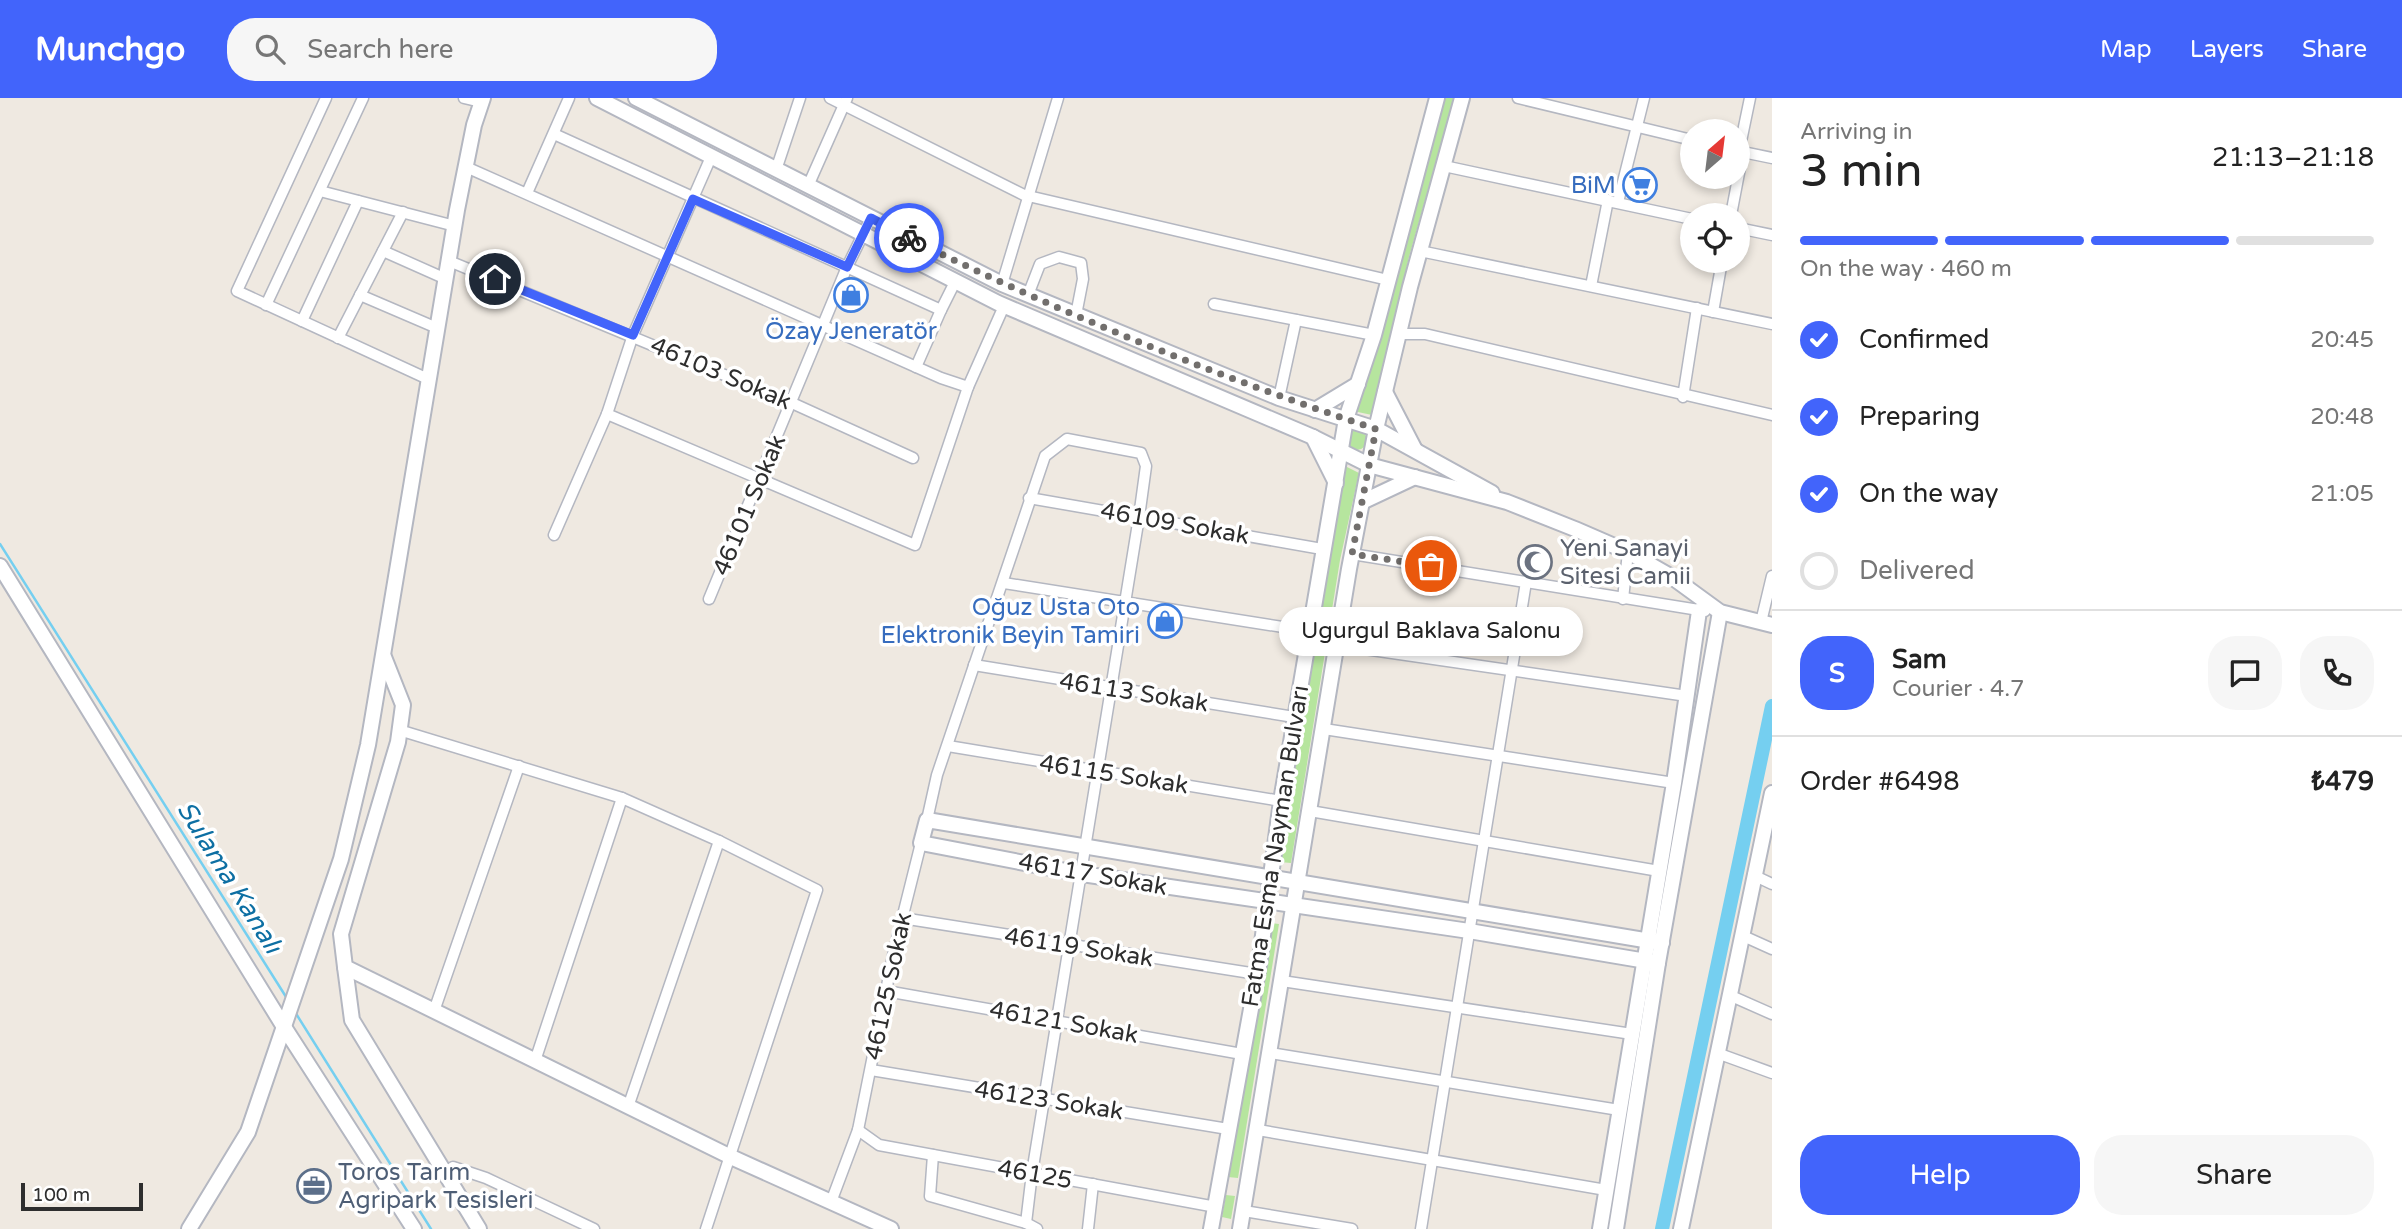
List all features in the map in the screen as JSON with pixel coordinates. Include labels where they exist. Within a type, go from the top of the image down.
[{"type":"street","points":[[326,98],[237,291],[428,379]]},
{"type":"street","points":[[266,305],[363,98]]},
{"type":"street","points":[[189,1229],[248,1132],[341,859],[368,745],[455,226],[482,100],[464,98]]},
{"type":"street","points":[[527,193],[569,98]]},
{"type":"street","points":[[597,98],[1004,306],[1313,437],[1369,465],[1507,502]]},
{"type":"street","points":[[636,98],[1002,284],[1279,398],[1376,429],[1507,502],[1628,552],[1672,577],[1720,612]]},
{"type":"street","points":[[776,170],[800,98]]},
{"type":"street","points":[[830,98],[845,102],[1029,195],[1388,280]]},
{"type":"street","points":[[1002,284],[1058,98]]},
{"type":"street","name":"Fatma Esma Nayman Bulvarı","points":[[1212,1229],[1257,974],[1269,878],[1308,631],[1346,419],[1374,335],[1437,98]]},
{"type":"street","name":"Fatma Esma Nayman Bulvarı","points":[[1241,1229],[1352,554],[1376,429],[1420,251],[1462,98]]},
{"type":"street","points":[[1518,98],[1680,137]]},
{"type":"street","points":[[1591,286],[1644,98]]},
{"type":"street","points":[[1746,119],[1750,98]]},
{"type":"street","points":[[808,186],[845,102]]},
{"type":"street","points":[[554,134],[941,310]]},
{"type":"street","points":[[1750,153],[1772,158]]},
{"type":"street","points":[[554,535],[607,414],[633,335],[711,157]]},
{"type":"street","points":[[1444,166],[1680,216]]},
{"type":"street","points":[[466,167],[916,367],[968,387]]},
{"type":"street","points":[[320,191],[455,226]]},
{"type":"street","points":[[302,321],[358,201]]},
{"type":"street","points":[[338,338],[403,212]]},
{"type":"street","name":"46101 Sokak","points":[[709,598],[847,267],[871,218]]},
{"type":"street","points":[[1750,230],[1772,235]]},
{"type":"street","points":[[383,251],[446,279]]},
{"type":"street","points":[[1420,251],[1772,324]]},
{"type":"street","points":[[1028,295],[1040,264],[1059,257],[1081,263],[1083,279],[1076,315]]},
{"type":"street","name":"46103 Sokak","points":[[449,261],[633,335],[913,458]]},
{"type":"street","points":[[1713,312],[1720,273]]},
{"type":"street","points":[[916,367],[955,282]]},
{"type":"street","points":[[360,295],[437,328]]},
{"type":"street","points":[[1214,304],[1374,335]]},
{"type":"street","points":[[607,414],[915,545],[968,387],[1004,306]]},
{"type":"street","points":[[1683,397],[1698,308]]},
{"type":"street","points":[[1279,398],[1296,320]]},
{"type":"street","points":[[1399,334],[1425,334],[1683,397],[1772,415]]},
{"type":"street","points":[[1315,410],[1358,384]]},
{"type":"street","points":[[1385,392],[1415,450]]},
{"type":"street","points":[[1313,437],[1336,483]]},
{"type":"street","points":[[921,843],[948,746],[1045,456],[1067,439],[1141,453],[1146,466],[1139,517],[1026,1223]]},
{"type":"street","points":[[1362,502],[1415,477]]},
{"type":"street","name":"46109 Sokak","points":[[1029,498],[1322,549]]},
{"type":"street","points":[[1623,599],[1628,552]]},
{"type":"street","points":[[1352,554],[1699,611],[1720,612],[1766,624],[1772,576]]},
{"type":"street","points":[[0,566],[284,1027],[414,1229]]},
{"type":"street","points":[[1421,1229],[1526,582]]},
{"type":"street","points":[[1004,583],[1308,631]]},
{"type":"street","points":[[1654,941],[1659,871],[1699,611]]},
{"type":"street","points":[[1616,1229],[1654,941],[1720,612]]},
{"type":"street","points":[[1337,645],[1687,696]]},
{"type":"street","points":[[384,655],[403,705],[399,730],[341,934],[352,1020],[479,1229]]},
{"type":"street","name":"46113 Sokak","points":[[974,665],[1112,690],[1294,717]]},
{"type":"street","points":[[1324,729],[1674,783]]},
{"type":"street","points":[[399,730],[622,798],[719,841],[817,890],[706,1229]]},
{"type":"street","name":"46115 Sokak","points":[[948,746],[1281,801]]},
{"type":"street","points":[[434,1011],[519,766]]},
{"type":"street","points":[[1681,1229],[1772,793]]},
{"type":"street","points":[[535,1061],[622,798]]},
{"type":"street","points":[[1310,811],[1659,871]]},
{"type":"street","name":"46117 Sokak","points":[[927,820],[1472,913],[1654,941]]},
{"type":"street","points":[[628,1107],[719,841]]},
{"type":"street","name":"46117 Sokak","points":[[921,843],[1082,874],[1266,902],[1296,904],[1651,962]]},
{"type":"street","name":"46125 Sokak","points":[[831,1202],[858,1130],[902,918],[921,843]]},
{"type":"street","points":[[1753,875],[1772,884]]},
{"type":"street","name":"46119 Sokak","points":[[902,918],[1070,947],[1257,974]]},
{"type":"street","points":[[1741,934],[1772,948]]},
{"type":"street","points":[[1600,1229],[1632,1034],[1651,962]]},
{"type":"street","points":[[345,967],[731,1157],[891,1229]]},
{"type":"street","points":[[1282,981],[1632,1034]]},
{"type":"street","name":"46121 Sokak","points":[[886,991],[1242,1054]]},
{"type":"street","points":[[1729,995],[1772,1014]]},
{"type":"street","points":[[1270,1053],[1619,1110]]},
{"type":"street","points":[[1717,1053],[1772,1073]]},
{"type":"street","name":"46123 Sokak","points":[[871,1070],[1228,1129]]},
{"type":"street","name":"46125","points":[[858,1130],[879,1145],[1216,1207]]},
{"type":"street","points":[[1258,1130],[1606,1190]]},
{"type":"street","points":[[933,1155],[930,1196],[1026,1223],[1037,1229]]},
{"type":"street","points":[[445,1174],[453,1167],[486,1178],[594,1229]]},
{"type":"street","points":[[1088,1229],[1093,1184]]},
{"type":"street","points":[[1244,1211],[1352,1229]]},
{"type":"green space","points":[[1444,98],[1454,98],[1409,257],[1372,415],[1353,411]]},
{"type":"green space","points":[[1353,430],[1361,430],[1367,440],[1361,450],[1353,450],[1347,444],[1347,436]]},
{"type":"green space","points":[[1343,465],[1359,473],[1340,560],[1291,863],[1280,862]]},
{"type":"green space","points":[[1271,923],[1279,924],[1238,1178],[1228,1177]]},
{"type":"green space","points":[[1226,1195],[1235,1196],[1231,1219],[1222,1217]]},
{"type":"waterway","name":"Sulama Kanalı","points":[[0,544],[288,1000]]},
{"type":"waterway","points":[[1662,1229],[1772,706]]},
{"type":"waterway","name":"Sulama Kanalı","points":[[295,1012],[431,1229]]},
{"type":"way so far","points":[[909,238],[1002,284],[1279,398],[1376,429],[1352,554],[1431,566]]},
{"type":"place","name":"BiM","points":[[1640,185]]},
{"type":"place","name":"Özay Jeneratör","points":[[851,295]]},
{"type":"place","name":"Yeni Sanayi Sitesi Camii","points":[[1535,562]]},
{"type":"place","name":"Ugurgul Baklava Salonu","points":[[1431,566]]},
{"type":"place","name":"Oğuz Usta Oto Elektronik Beyin Tamiri","points":[[1165,621]]},
{"type":"place","name":"Toros Tarım Agripark Tesisleri","points":[[314,1186]]},
{"type":"route","points":[[495,279],[633,335],[693,199],[847,267],[871,218],[909,238]]}]
